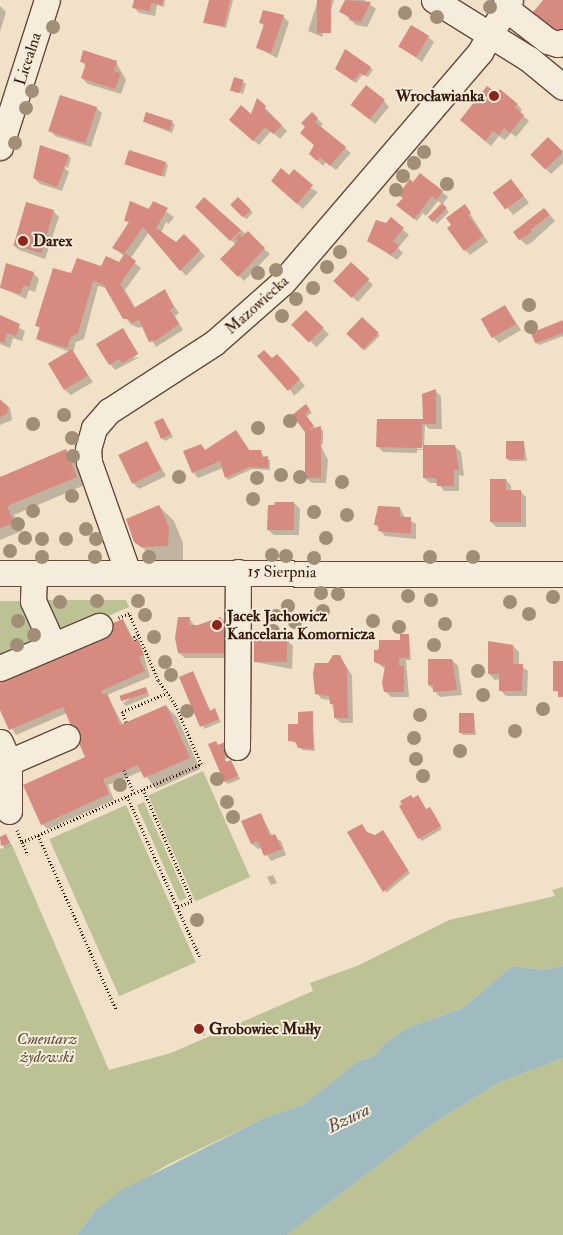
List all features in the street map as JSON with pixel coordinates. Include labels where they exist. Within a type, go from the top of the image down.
[{"type":"street","name":"Licealna","points":[[0,147],[48,0]]},
{"type":"street","points":[[434,0],[491,35],[563,87]]},
{"type":"street","points":[[507,4],[548,41],[558,44],[563,42]]},
{"type":"street","name":"Mazowiecka","points":[[128,573],[89,462],[88,449],[94,428],[109,411],[214,343],[283,282],[480,52],[507,4]]},
{"type":"street","points":[[34,572],[33,600],[53,645]]},
{"type":"street","points":[[237,747],[238,572]]},
{"type":"street","name":"15 Sierpnia","points":[[0,573],[563,574]]},
{"type":"street","points":[[0,668],[99,626]]},
{"type":"street","points":[[9,811],[4,752],[67,737]]},
{"type":"path","points":[[22,842],[201,764],[128,613],[99,626]]},
{"type":"path","points":[[136,640],[134,637],[138,635]]},
{"type":"path","points":[[126,722],[122,712],[167,693]]},
{"type":"path","points":[[124,770],[134,793]]},
{"type":"path","points":[[143,790],[192,901],[177,908]]},
{"type":"path","points":[[127,796],[200,958]]},
{"type":"path","points":[[9,811],[28,855]]},
{"type":"path","points":[[38,835],[116,1009]]},
{"type":"green space","points":[[41,600],[126,600],[129,607],[58,638]]},
{"type":"green space","points":[[0,601],[25,601],[44,642],[0,660]]},
{"type":"green space","points":[[203,771],[250,877],[195,901],[148,795]]},
{"type":"green space","points":[[144,802],[187,898],[179,901],[137,805]]},
{"type":"green space","points":[[126,805],[196,962],[119,996],[49,839]]},
{"type":"green space","name":"Cmentarz żydowski","points":[[12,845],[109,1070],[171,1053],[313,991],[310,983],[357,966],[449,920],[555,896],[552,890],[563,887],[563,966],[542,970],[512,966],[463,1008],[407,1028],[385,1043],[374,1056],[357,1062],[303,1105],[264,1118],[165,1166],[94,1212],[77,1235],[0,1235],[0,849]]},
{"type":"green space","points":[[563,1058],[563,1235],[287,1235],[431,1125],[498,1083]]},
{"type":"water","name":"Bzura","points":[[512,966],[542,970],[563,966],[563,1058],[498,1083],[431,1125],[287,1235],[77,1235],[94,1212],[118,1192],[264,1118],[303,1105],[357,1062],[374,1056],[385,1043],[407,1028],[463,1008]]},
{"type":"building","points":[[134,0],[163,0],[162,5],[151,3],[150,11],[132,8]]},
{"type":"building","points":[[209,0],[230,0],[224,26],[203,23]]},
{"type":"building","points":[[317,0],[331,0],[331,33],[317,33]]},
{"type":"building","points":[[345,0],[371,2],[361,22],[349,20],[350,17],[339,12]]},
{"type":"building","points":[[543,0],[563,0],[563,32],[557,39],[530,16]]},
{"type":"building","points":[[263,10],[284,15],[271,53],[256,48],[264,24],[259,23]]},
{"type":"building","points":[[411,25],[429,36],[416,57],[398,46]]},
{"type":"building","points":[[345,49],[371,67],[365,76],[360,73],[353,81],[335,69]]},
{"type":"building","points":[[83,50],[117,61],[114,71],[121,73],[115,89],[81,78],[86,63],[80,62]]},
{"type":"building","points":[[234,77],[244,80],[239,93],[230,90]]},
{"type":"building","points":[[366,85],[385,100],[370,119],[351,105]]},
{"type":"building","points":[[487,86],[497,93],[500,89],[518,104],[514,107],[524,115],[510,133],[504,128],[499,135],[493,131],[485,141],[460,120]]},
{"type":"building","points":[[60,95],[97,107],[85,143],[48,131]]},
{"type":"building","points":[[257,98],[266,106],[264,109],[282,125],[273,134],[265,127],[253,141],[229,120],[241,105],[251,114]]},
{"type":"building","points":[[146,112],[173,121],[170,130],[143,122]]},
{"type":"building","points":[[312,112],[318,118],[315,122],[346,147],[330,166],[320,157],[317,161],[309,154],[314,145],[300,133],[305,127],[301,123]]},
{"type":"building","points":[[548,137],[563,152],[545,170],[530,155]]},
{"type":"building","points":[[40,145],[69,155],[57,187],[33,178]]},
{"type":"building","points":[[129,150],[166,162],[161,176],[124,164]]},
{"type":"building","points":[[281,168],[289,175],[294,169],[313,185],[297,204],[271,181]]},
{"type":"building","points":[[420,173],[443,191],[436,200],[432,196],[414,219],[396,205],[403,198],[398,195],[410,179],[413,182]]},
{"type":"building","points":[[511,179],[524,196],[505,210],[493,193]]},
{"type":"building","points":[[204,197],[241,230],[230,241],[195,207]]},
{"type":"building","points":[[238,197],[251,210],[243,218],[230,205]]},
{"type":"building","points":[[130,201],[149,209],[153,201],[168,208],[156,228],[176,242],[184,234],[200,250],[180,271],[143,227],[124,254],[112,248],[129,222],[124,221]]},
{"type":"building","points":[[26,202],[54,210],[41,253],[14,245]]},
{"type":"building","points":[[442,203],[447,208],[433,222],[428,217]]},
{"type":"building","points":[[465,204],[471,213],[468,215],[483,236],[464,251],[447,228],[451,225],[446,218]]},
{"type":"building","points":[[544,208],[550,215],[531,230],[532,232],[519,240],[513,232]]},
{"type":"building","points":[[391,217],[404,228],[393,241],[399,246],[391,255],[367,241],[376,220],[386,223]]},
{"type":"building","points":[[248,231],[265,248],[238,277],[220,259],[238,241],[235,239],[239,234],[242,237]]},
{"type":"building","points":[[125,253],[136,261],[120,284],[134,308],[165,289],[174,307],[170,310],[179,324],[157,340],[149,342],[139,320],[132,323],[129,319],[123,319],[103,284],[93,281],[78,333],[71,337],[67,348],[36,339],[40,327],[35,326],[53,268],[71,273],[77,258],[101,266],[106,256],[119,262]]},
{"type":"building","points":[[351,262],[369,279],[352,298],[333,281]]},
{"type":"building","points":[[6,263],[34,272],[29,287],[24,285],[20,294],[0,288]]},
{"type":"building","points":[[505,305],[516,324],[492,338],[481,319]]},
{"type":"building","points":[[306,310],[324,328],[309,343],[291,325]]},
{"type":"building","points":[[0,315],[20,324],[16,336],[7,333],[4,343],[0,341]]},
{"type":"building","points":[[362,317],[379,333],[363,350],[346,334]]},
{"type":"building","points":[[563,320],[563,333],[535,343],[531,333]]},
{"type":"building","points":[[123,328],[138,354],[122,363],[119,359],[109,365],[96,344]]},
{"type":"building","points":[[72,349],[88,376],[64,390],[48,363]]},
{"type":"building","points":[[264,350],[272,358],[277,354],[300,379],[288,391],[257,356]]},
{"type":"building","points":[[436,389],[436,424],[422,424],[422,448],[376,447],[377,419],[423,419],[422,394]]},
{"type":"building","points":[[0,400],[8,407],[7,414],[0,417]]},
{"type":"building","points":[[306,404],[310,410],[305,414],[314,426],[308,430],[321,426],[321,478],[305,478],[305,432],[292,415]]},
{"type":"building","points":[[163,418],[171,434],[161,439],[154,422]]},
{"type":"building","points":[[236,430],[249,450],[261,450],[262,457],[268,456],[268,468],[249,467],[225,478],[220,461],[192,473],[183,451],[201,444],[205,450]]},
{"type":"building","points":[[147,441],[161,470],[132,484],[118,455]]},
{"type":"building","points":[[506,441],[524,441],[524,459],[506,459]]},
{"type":"building","points":[[423,445],[455,445],[459,470],[454,470],[454,486],[437,486],[436,478],[423,478]]},
{"type":"building","points":[[66,449],[77,477],[7,506],[14,523],[0,528],[0,477]]},
{"type":"building","points":[[490,479],[506,479],[506,490],[521,490],[521,522],[490,522]]},
{"type":"building","points":[[275,502],[294,502],[294,530],[267,530],[268,505],[274,505]]},
{"type":"building","points":[[159,505],[169,527],[168,546],[141,547],[134,542],[126,519]]},
{"type":"building","points":[[378,506],[400,507],[400,517],[411,517],[411,534],[378,531],[379,525],[374,525]]},
{"type":"building","points":[[178,617],[190,617],[189,625],[198,625],[220,617],[226,623],[226,653],[178,653],[175,638]]},
{"type":"building","points":[[123,619],[133,642],[138,639],[144,655],[139,657],[145,671],[101,691],[103,695],[107,693],[120,725],[166,705],[190,758],[144,778],[138,765],[103,779],[109,794],[41,825],[23,785],[85,757],[63,707],[9,730],[0,710],[0,671],[4,669],[8,680],[109,637],[105,626]]},
{"type":"building","points":[[400,634],[409,634],[409,658],[399,658],[399,666],[404,666],[404,692],[384,692],[382,683],[385,666],[374,662],[374,650],[379,650],[379,640],[400,640]]},
{"type":"building","points":[[254,639],[287,639],[287,662],[254,662]]},
{"type":"building","points":[[488,641],[513,645],[513,664],[523,664],[522,691],[499,691],[499,674],[488,674]]},
{"type":"building","points":[[333,655],[340,655],[347,669],[348,718],[334,718],[334,704],[330,704],[329,696],[315,694],[313,674],[315,663],[328,663]]},
{"type":"building","points":[[428,659],[452,659],[457,690],[433,692],[433,685],[428,685]]},
{"type":"building","points":[[553,661],[563,661],[563,697],[558,697],[558,691],[553,691]]},
{"type":"building","points":[[193,671],[210,711],[215,708],[219,719],[200,727],[179,677]]},
{"type":"building","points":[[146,687],[148,693],[121,701],[119,696]]},
{"type":"building","points":[[313,711],[313,749],[298,748],[295,741],[288,741],[288,724],[298,724],[298,712]]},
{"type":"building","points":[[459,713],[474,713],[474,733],[459,733]]},
{"type":"building","points":[[216,741],[218,745],[227,741],[232,753],[224,756],[226,762],[231,760],[238,776],[224,782],[208,744]]},
{"type":"building","points":[[411,795],[413,798],[418,795],[426,809],[430,807],[441,826],[418,839],[399,806],[402,804],[400,801]]},
{"type":"building","points":[[261,813],[270,836],[275,834],[282,849],[264,856],[258,841],[251,844],[241,821]]},
{"type":"building","points":[[362,824],[367,832],[375,835],[383,830],[408,870],[383,892],[347,832]]},
{"type":"building","points":[[6,834],[10,843],[1,846],[0,837]]},
{"type":"building","name":"Grobowiec Mułły","points":[[197,1023],[201,1023],[205,1029],[201,1035],[197,1035],[193,1031],[193,1027]]},
{"type":"place","name":"Wrocławianka","points":[[494,96]]},
{"type":"place","name":"Darex","points":[[23,241]]},
{"type":"place","name":"Jacek Jachowicz Kancelaria Komornicza","points":[[217,625]]},
{"type":"place","name":"Grobowiec Mułły","points":[[199,1029]]}]
